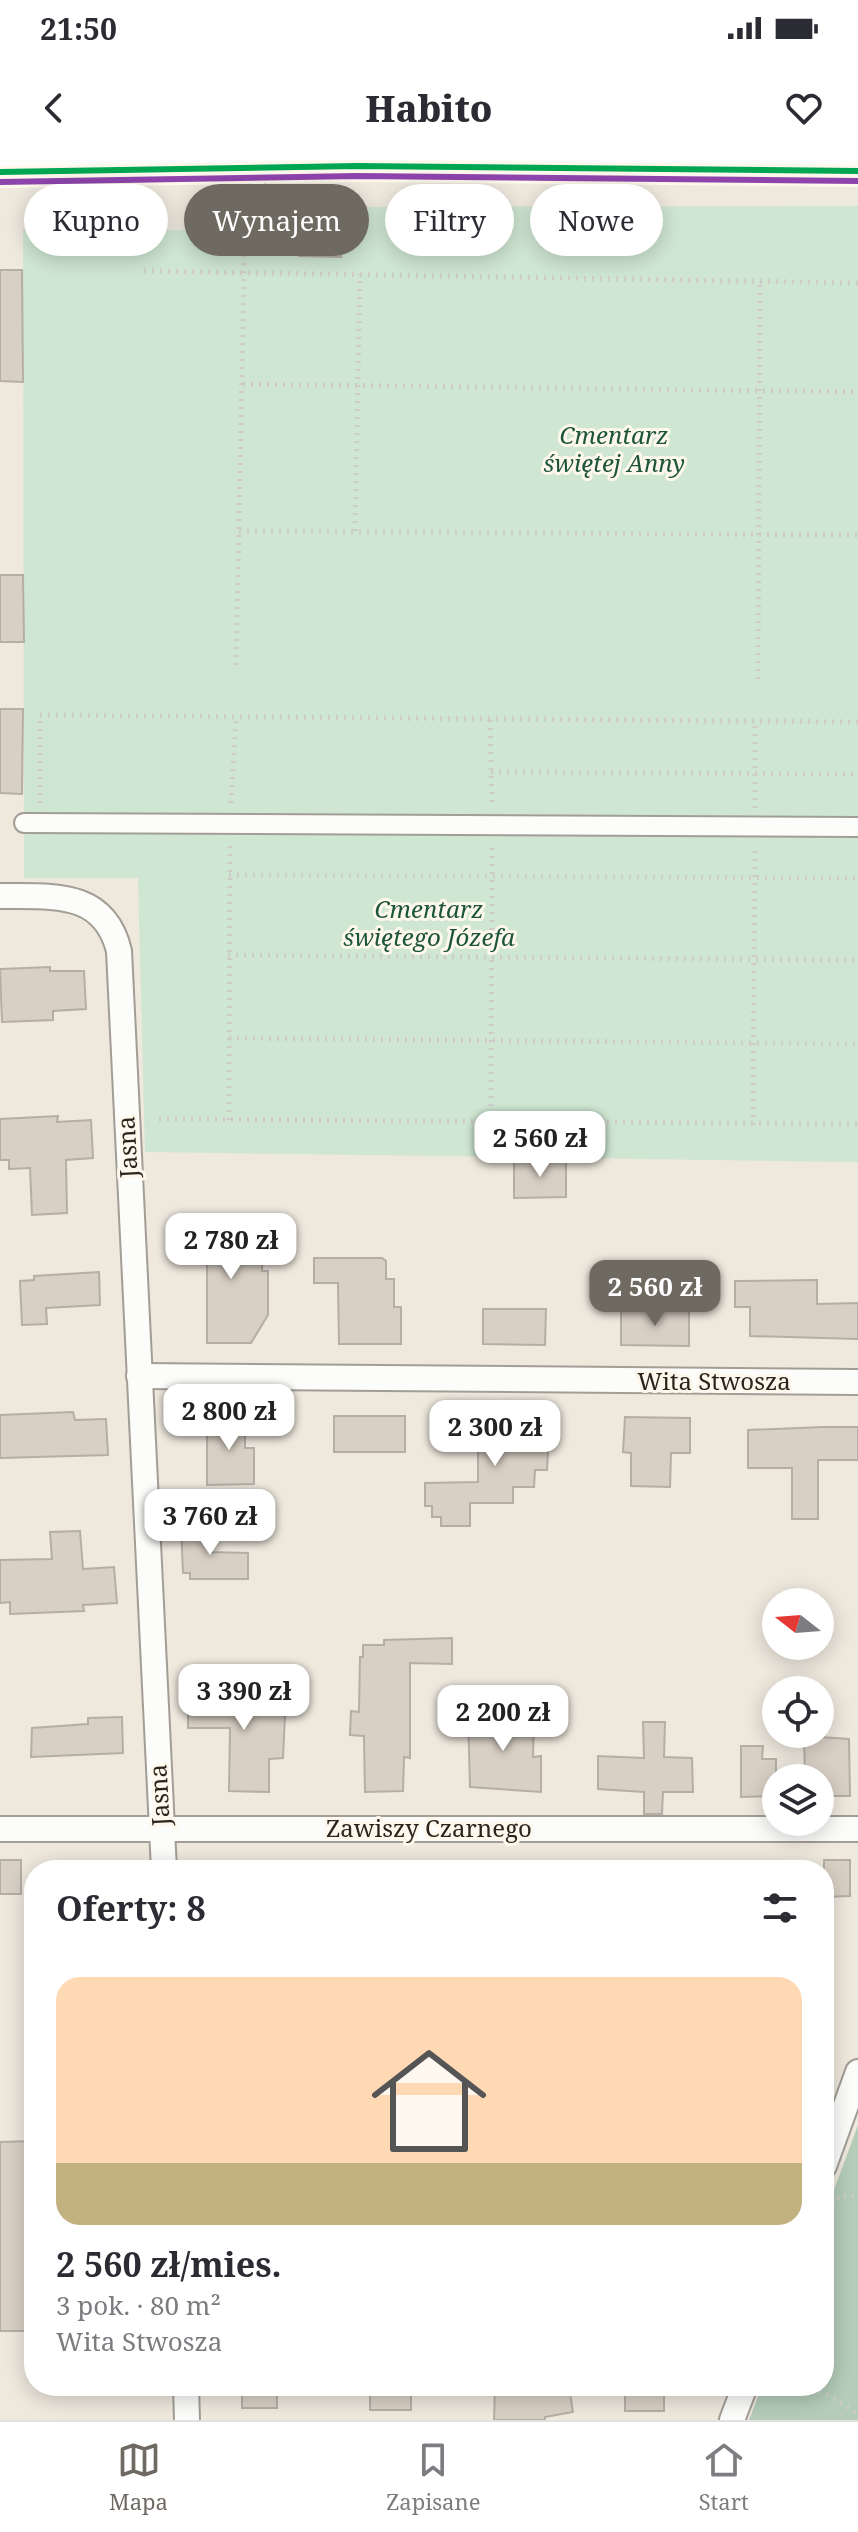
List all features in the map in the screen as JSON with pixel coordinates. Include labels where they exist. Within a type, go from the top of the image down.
[{"type":"street","points":[[0,172],[189,164],[456,164],[858,171]]},
{"type":"street","points":[[32,824],[858,827]]},
{"type":"street","name":"Jasna","points":[[0,896],[69,899],[97,911],[108,922],[119,951],[164,1860]]},
{"type":"street","name":"Wita Stwosza","points":[[139,1376],[858,1382]]},
{"type":"street","name":"Zawiszy Czarnego","points":[[0,1829],[858,1829]]},
{"type":"street","points":[[834,2138],[858,2072]]},
{"type":"street","points":[[186,2396],[187,2420]]},
{"type":"street","points":[[732,2420],[741,2396]]},
{"type":"lane","points":[[256,184],[264,164]]},
{"type":"path","points":[[236,665],[245,256]]},
{"type":"path","points":[[144,271],[858,283]]},
{"type":"path","points":[[355,531],[360,274]]},
{"type":"path","points":[[758,679],[760,282]]},
{"type":"path","points":[[243,384],[858,392]]},
{"type":"path","points":[[239,531],[858,535]]},
{"type":"path","points":[[32,824],[40,715],[858,722]]},
{"type":"path","points":[[229,1120],[229,875],[236,717]]},
{"type":"path","points":[[490,720],[493,877],[491,1122]]},
{"type":"path","points":[[753,1125],[755,722]]},
{"type":"path","points":[[491,772],[858,774]]},
{"type":"path","points":[[229,875],[858,878]]},
{"type":"path","points":[[228,955],[858,960]]},
{"type":"path","points":[[229,1038],[858,1044]]},
{"type":"path","points":[[159,1119],[858,1124]]},
{"type":"path","points":[[834,2201],[843,2195],[858,2197]]},
{"type":"path","points":[[829,2396],[858,2414]]},
{"type":"green space","points":[[663,206],[858,206],[858,1162],[145,1152],[138,878],[24,878],[23,229],[24,256],[168,256],[168,230],[184,230],[184,256],[369,256],[369,207],[385,207],[385,256],[514,256],[514,207],[530,207],[530,256],[663,256]]},
{"type":"green space","points":[[858,2125],[858,2420],[749,2420],[758,2396],[834,2396],[834,2190]]},
{"type":"building","points":[[0,270],[22,270],[23,382],[0,381]]},
{"type":"building","points":[[0,575],[23,575],[24,642],[0,642]]},
{"type":"building","points":[[0,709],[23,709],[22,794],[0,793]]},
{"type":"building","points":[[50,967],[50,971],[84,971],[86,1009],[53,1011],[53,1020],[2,1022],[0,969]]},
{"type":"building","points":[[58,1116],[57,1122],[91,1120],[93,1158],[66,1160],[67,1213],[32,1215],[30,1168],[9,1169],[9,1160],[0,1160],[0,1119]]},
{"type":"building","points":[[514,1161],[566,1161],[566,1197],[514,1198]]},
{"type":"building","points":[[226,1225],[262,1226],[262,1271],[268,1271],[268,1315],[251,1343],[207,1343],[207,1260],[176,1259],[177,1233],[225,1235]]},
{"type":"building","points":[[314,1258],[382,1258],[386,1261],[386,1279],[394,1279],[394,1307],[401,1307],[401,1344],[339,1344],[338,1283],[314,1283]]},
{"type":"building","points":[[99,1272],[100,1305],[46,1308],[47,1324],[22,1325],[20,1281],[34,1280],[34,1276]]},
{"type":"building","points":[[817,1280],[817,1304],[858,1303],[858,1339],[750,1336],[750,1307],[735,1307],[735,1281]]},
{"type":"building","points":[[483,1309],[546,1309],[545,1345],[483,1344]]},
{"type":"building","points":[[621,1310],[689,1311],[689,1346],[621,1345]]},
{"type":"building","points":[[73,1412],[75,1420],[106,1419],[108,1455],[0,1458],[0,1415]]},
{"type":"building","points":[[207,1415],[245,1415],[245,1448],[254,1448],[254,1484],[207,1485]]},
{"type":"building","points":[[334,1416],[405,1416],[405,1452],[334,1452]]},
{"type":"building","points":[[478,1417],[550,1417],[547,1470],[535,1470],[534,1487],[513,1487],[513,1503],[470,1503],[470,1526],[441,1526],[441,1517],[432,1517],[432,1506],[425,1506],[425,1483],[478,1482]]},
{"type":"building","points":[[625,1417],[690,1418],[690,1453],[671,1453],[670,1487],[631,1486],[631,1453],[623,1452]]},
{"type":"building","points":[[858,1427],[858,1460],[818,1460],[818,1519],[792,1519],[792,1468],[748,1468],[748,1430]]},
{"type":"building","points":[[208,1525],[209,1552],[248,1553],[248,1579],[190,1579],[190,1573],[183,1573],[181,1526]]},
{"type":"building","points":[[80,1531],[83,1569],[114,1567],[117,1603],[83,1605],[84,1611],[10,1614],[10,1602],[0,1603],[0,1560],[52,1559],[50,1532]]},
{"type":"building","points":[[452,1638],[452,1664],[410,1663],[410,1758],[404,1757],[403,1791],[365,1792],[364,1736],[350,1735],[351,1711],[359,1712],[363,1645],[384,1645],[384,1640]]},
{"type":"building","points":[[232,1686],[236,1690],[256,1689],[256,1694],[286,1693],[283,1758],[269,1759],[269,1792],[229,1791],[230,1728],[188,1728],[188,1694],[224,1693]]},
{"type":"building","points":[[468,1714],[534,1715],[533,1757],[541,1756],[541,1792],[470,1787]]},
{"type":"building","points":[[122,1717],[123,1753],[31,1757],[32,1728],[88,1724],[88,1718]]},
{"type":"building","points":[[643,1722],[665,1722],[664,1757],[692,1758],[693,1792],[663,1792],[662,1814],[644,1814],[644,1792],[598,1789],[598,1756],[644,1758]]},
{"type":"building","points":[[834,1738],[849,1739],[850,1796],[834,1796],[834,1764],[805,1764],[804,1748],[834,1748]]},
{"type":"building","points":[[741,1746],[762,1746],[762,1759],[776,1759],[776,1764],[762,1764],[762,1796],[741,1797]]},
{"type":"building","points":[[0,1860],[21,1860],[21,1894],[0,1894]]},
{"type":"building","points":[[834,1860],[850,1860],[850,1896],[834,1897]]},
{"type":"building","points":[[24,2141],[24,2331],[0,2331],[0,2142]]},
{"type":"building","points":[[242,2396],[277,2396],[277,2408],[242,2408]]},
{"type":"building","points":[[370,2396],[411,2396],[411,2410],[370,2410]]},
{"type":"building","points":[[495,2396],[570,2396],[573,2412],[545,2417],[545,2420],[494,2420]]},
{"type":"building","points":[[625,2396],[664,2396],[664,2411],[625,2411]]},
{"type":"transit line","points":[[0,172],[357,166],[858,171]]},
{"type":"transit line","points":[[0,182],[357,176],[858,181]]},
{"type":"park label","name":"Cmentarz świętej Anny","points":[[614,450]]},
{"type":"park label","name":"Cmentarz świętego Józefa","points":[[429,924]]}]
